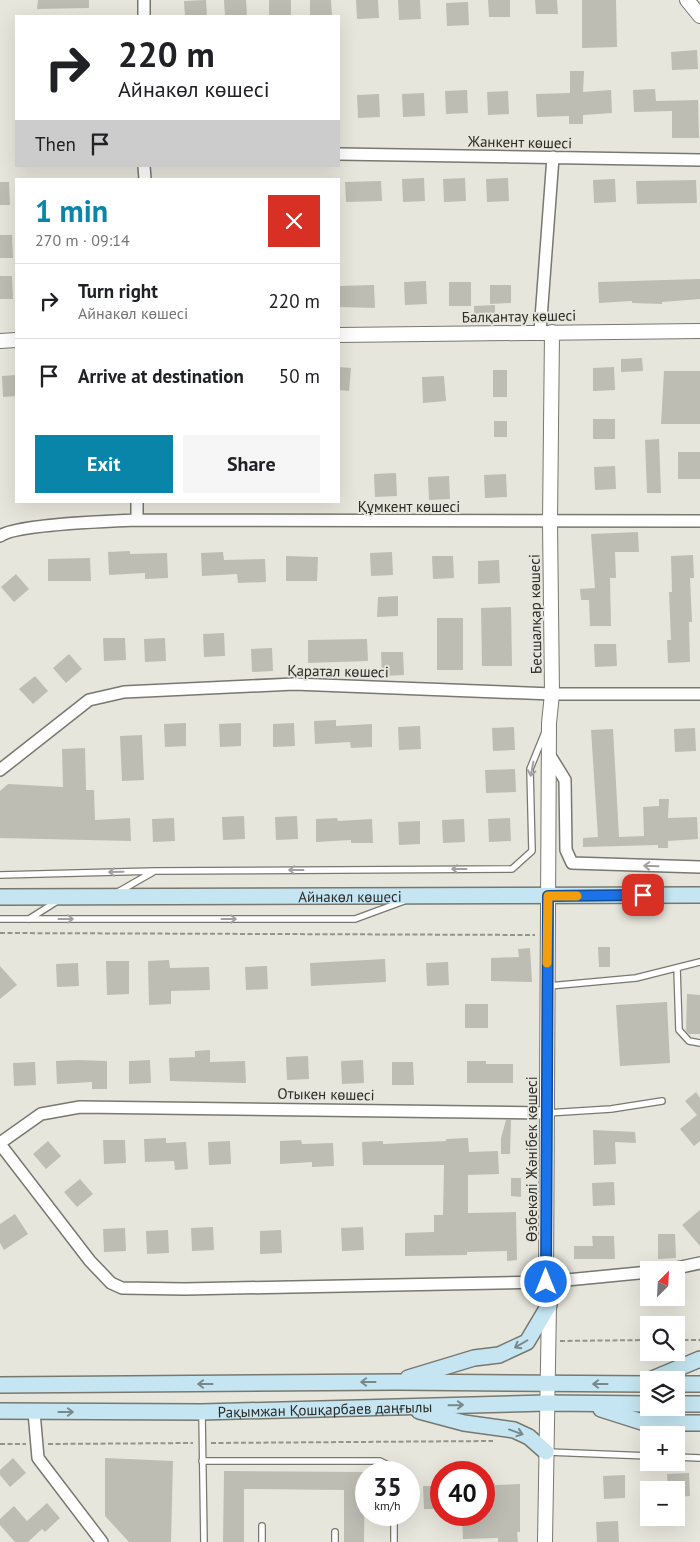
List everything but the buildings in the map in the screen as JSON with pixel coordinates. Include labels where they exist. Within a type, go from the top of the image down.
[{"type":"main road","name":"Айнакөл көшесі","points":[[0,897],[700,895]]},
{"type":"main road","points":[[397,1382],[474,1358],[499,1355],[527,1342],[549,1305]]},
{"type":"main road","points":[[672,1371],[700,1359]]},
{"type":"main road","name":"Рақымжан Қошқарбаев даңғылы","points":[[0,1385],[640,1382]]},
{"type":"main road","points":[[685,1384],[700,1384]]},
{"type":"main road","name":"Рақымжан Қошқарбаев даңғылы","points":[[0,1411],[202,1412],[546,1403],[640,1404]]},
{"type":"main road","points":[[588,1404],[644,1423],[700,1423]]},
{"type":"main road","points":[[685,1404],[700,1404]]},
{"type":"main road","points":[[400,1407],[464,1423],[514,1430],[529,1437],[546,1452]]},
{"type":"street","points":[[144,0],[144,15]]},
{"type":"street","points":[[687,0],[700,16]]},
{"type":"street","name":"Жанкент көшесі","points":[[340,154],[700,160]]},
{"type":"street","points":[[546,332],[553,157]]},
{"type":"street","name":"Балқантау көшесі","points":[[340,335],[700,331]]},
{"type":"street","name":"Бесшалқар көшесі","points":[[546,332],[552,694],[548,724],[548,896]]},
{"type":"street","points":[[0,341],[15,340]]},
{"type":"street","points":[[137,503],[138,520]]},
{"type":"street","name":"Құмкент көшесі","points":[[0,536],[37,528],[82,522],[138,520],[700,521]]},
{"type":"street","name":"Қаратал көшесі","points":[[0,770],[89,700],[124,692],[294,684],[552,694],[700,694]]},
{"type":"street","points":[[548,754],[565,780],[566,850],[572,863],[700,867]]},
{"type":"street","name":"Өзбекәлі Жәнібек көшесі","points":[[544,1542],[549,1305],[546,1282],[548,896]]},
{"type":"street","name":"Отыкен көшесі","points":[[0,1143],[40,1114],[80,1107],[547,1113]]},
{"type":"street","points":[[0,1143],[90,1261],[111,1283],[122,1288],[185,1289],[546,1282],[640,1273]]},
{"type":"street","points":[[685,1266],[700,1263]]},
{"type":"street","points":[[34,1412],[38,1458],[99,1541]]},
{"type":"lane","points":[[0,875],[155,871],[512,869],[532,851],[530,769],[548,724]]},
{"type":"lane","points":[[110,897],[155,871]]},
{"type":"lane","points":[[0,919],[355,919],[416,896]]},
{"type":"lane","points":[[29,919],[65,897]]},
{"type":"lane","points":[[547,987],[636,978],[700,962]]},
{"type":"lane","points":[[677,968],[679,1030],[689,1041],[700,1043]]},
{"type":"lane","name":"Отыкен көшесі","points":[[547,1113],[612,1109],[662,1101]]},
{"type":"lane","points":[[202,1412],[204,1542]]},
{"type":"lane","points":[[546,1452],[640,1456]]},
{"type":"lane","points":[[685,1457],[700,1458]]},
{"type":"lane","points":[[202,1461],[355,1461]]},
{"type":"lane","points":[[262,1526],[262,1542]]},
{"type":"lane","points":[[394,1526],[394,1542]]},
{"type":"lane","points":[[335,1532],[335,1542]]},
{"type":"path","points":[[0,933],[547,935]]},
{"type":"path","points":[[548,1341],[640,1340]]},
{"type":"path","points":[[685,1340],[700,1340]]},
{"type":"path","points":[[0,1444],[497,1441]]},
{"type":"slow traffic","points":[[547,963],[548,896],[577,896]]},
{"type":"route","points":[[546,1282],[548,896],[643,895]]}]
